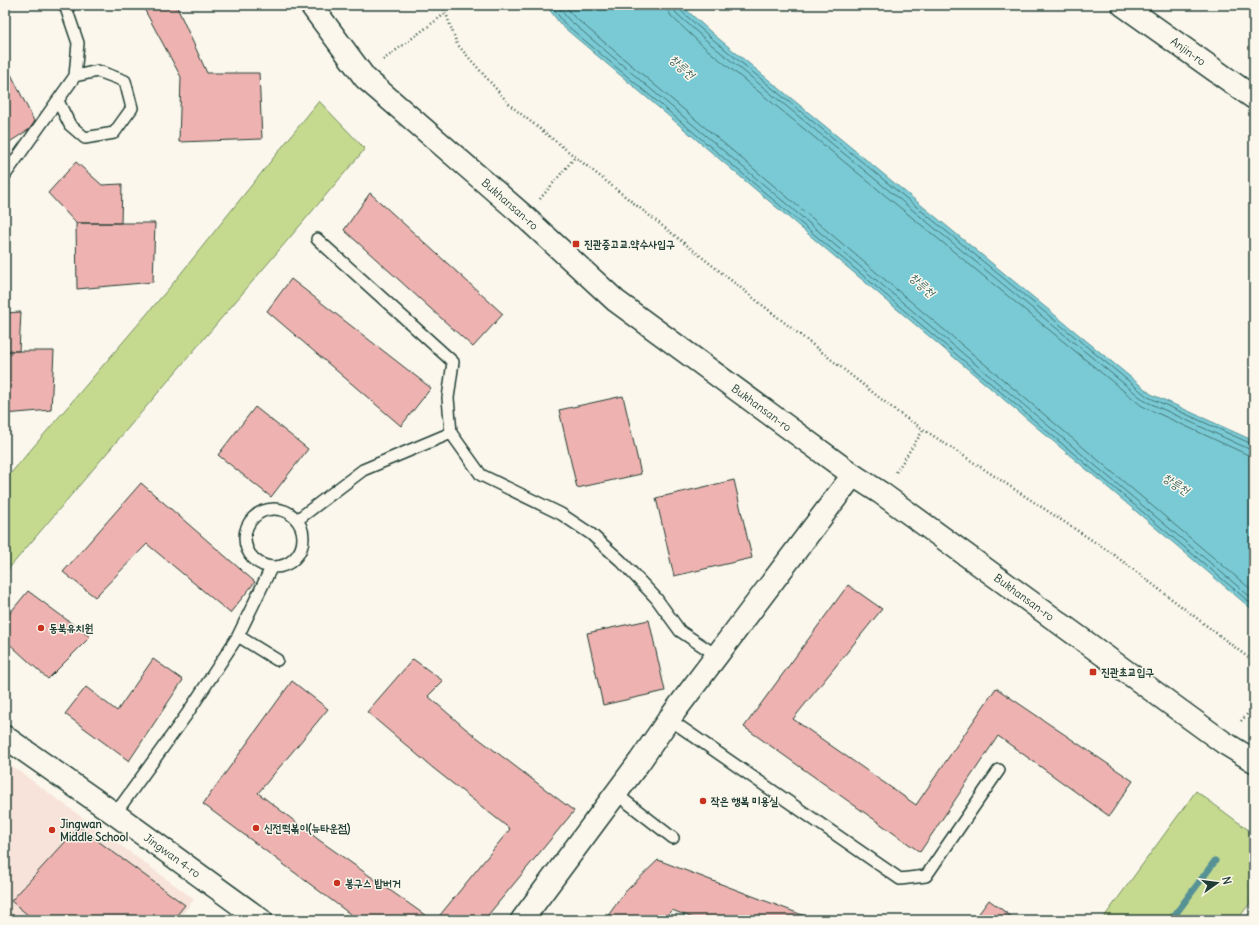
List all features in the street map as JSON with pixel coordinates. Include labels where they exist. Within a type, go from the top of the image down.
[{"type":"main road","name":"Bukhansan-ro","points":[[311,5],[365,78],[525,217],[616,300],[853,475],[881,493],[1223,742],[1254,761]]},
{"type":"main road","name":"Anjin-ro","points":[[1123,5],[1254,98]]},
{"type":"main road","points":[[522,920],[640,761],[668,719],[853,475]]},
{"type":"main road","name":"Jingwan 4-ro","points":[[5,736],[261,920]]},
{"type":"lane","points":[[5,175],[75,76],[78,43],[65,5]]},
{"type":"lane","points":[[58,101],[70,125],[85,138],[114,133],[132,108],[125,81],[98,71],[75,76]]},
{"type":"lane","points":[[317,239],[453,362],[448,398],[452,433],[481,476],[561,514],[590,534],[621,561],[651,592],[680,631],[716,655]]},
{"type":"lane","points":[[297,520],[363,470],[452,433]]},
{"type":"lane","points":[[281,509],[297,520],[302,529],[304,539],[302,548],[297,557],[290,563],[281,567],[271,568],[254,560],[248,552],[245,544],[245,534],[253,517],[261,511],[281,509]]},
{"type":"lane","points":[[115,814],[187,714],[238,636],[271,568]]},
{"type":"lane","points":[[238,636],[278,660]]},
{"type":"lane","points":[[668,719],[900,879],[926,876],[999,770]]},
{"type":"lane","points":[[615,793],[673,838]]},
{"type":"path","points":[[443,5],[457,44],[511,106],[900,414],[1113,554],[1254,662]]},
{"type":"path","points":[[383,60],[446,14]]},
{"type":"path","points":[[540,199],[575,157]]},
{"type":"path","points":[[896,472],[924,429]]},
{"type":"path","points":[[1241,722],[1254,707]]},
{"type":"shaded area","name":"Jingwan Middle School","points":[[5,761],[194,899],[178,920],[5,920]]},
{"type":"green space","points":[[319,101],[365,149],[5,573],[5,480],[170,287]]},
{"type":"green space","points":[[1196,791],[1254,834],[1254,898],[1237,920],[1102,920]]},
{"type":"water","name":"창릉천","points":[[546,5],[681,5],[713,34],[1151,394],[1254,441],[1254,611],[561,25]]},
{"type":"building","points":[[142,5],[176,5],[207,73],[259,73],[262,139],[179,142],[181,77]]},
{"type":"building","points":[[5,62],[36,125],[8,143],[5,138]]},
{"type":"building","points":[[76,162],[102,185],[122,184],[121,223],[76,223],[48,193]]},
{"type":"building","points":[[370,193],[503,314],[473,347],[344,230]]},
{"type":"building","points":[[76,223],[155,223],[153,282],[77,289]]},
{"type":"building","points":[[291,279],[431,388],[401,426],[267,311]]},
{"type":"building","points":[[21,312],[19,351],[5,351],[5,313]]},
{"type":"building","points":[[5,351],[54,351],[51,410],[5,414]]},
{"type":"building","points":[[623,396],[641,474],[577,488],[559,410]]},
{"type":"building","points":[[255,407],[308,449],[271,497],[218,455]]},
{"type":"building","points":[[734,480],[752,558],[674,576],[656,498]]},
{"type":"building","points":[[141,483],[255,582],[230,613],[147,544],[95,597],[63,572]]},
{"type":"building","points":[[848,585],[882,609],[793,719],[916,805],[996,688],[1133,781],[1109,816],[998,736],[920,852],[744,727]]},
{"type":"building","name":"동북유치원","points":[[28,591],[90,637],[48,679],[5,640],[5,619]]},
{"type":"building","points":[[649,620],[665,691],[603,705],[587,633]]},
{"type":"building","points":[[153,659],[183,680],[129,761],[65,714],[86,687],[117,711]]},
{"type":"building","points":[[413,659],[443,681],[428,696],[466,729],[574,811],[484,920],[436,920],[510,829],[433,768],[367,712]]},
{"type":"building","points":[[292,681],[328,709],[258,793],[319,840],[432,920],[358,920],[203,804]]},
{"type":"building","points":[[79,827],[185,905],[173,920],[34,920],[11,901]]},
{"type":"building","points":[[658,860],[805,916],[807,920],[698,920],[672,910],[662,920],[605,920],[624,893]]},
{"type":"building","points":[[989,900],[1016,920],[974,920]]},
{"type":"waterway","points":[[1171,920],[1215,861]]},
{"type":"place","name":"진관중고교.약수사입구","points":[[576,244]]},
{"type":"place","name":"동북유치원","points":[[41,628]]},
{"type":"place","name":"진관초교입구","points":[[1093,672]]},
{"type":"place","name":"작은 행복 미용실","points":[[703,801]]},
{"type":"place","name":"신전떡볶이(뉴타운점)","points":[[256,828]]},
{"type":"place","name":"Jingwan Middle School","points":[[52,830]]},
{"type":"place","name":"봉구스 밥버거","points":[[337,883]]}]
